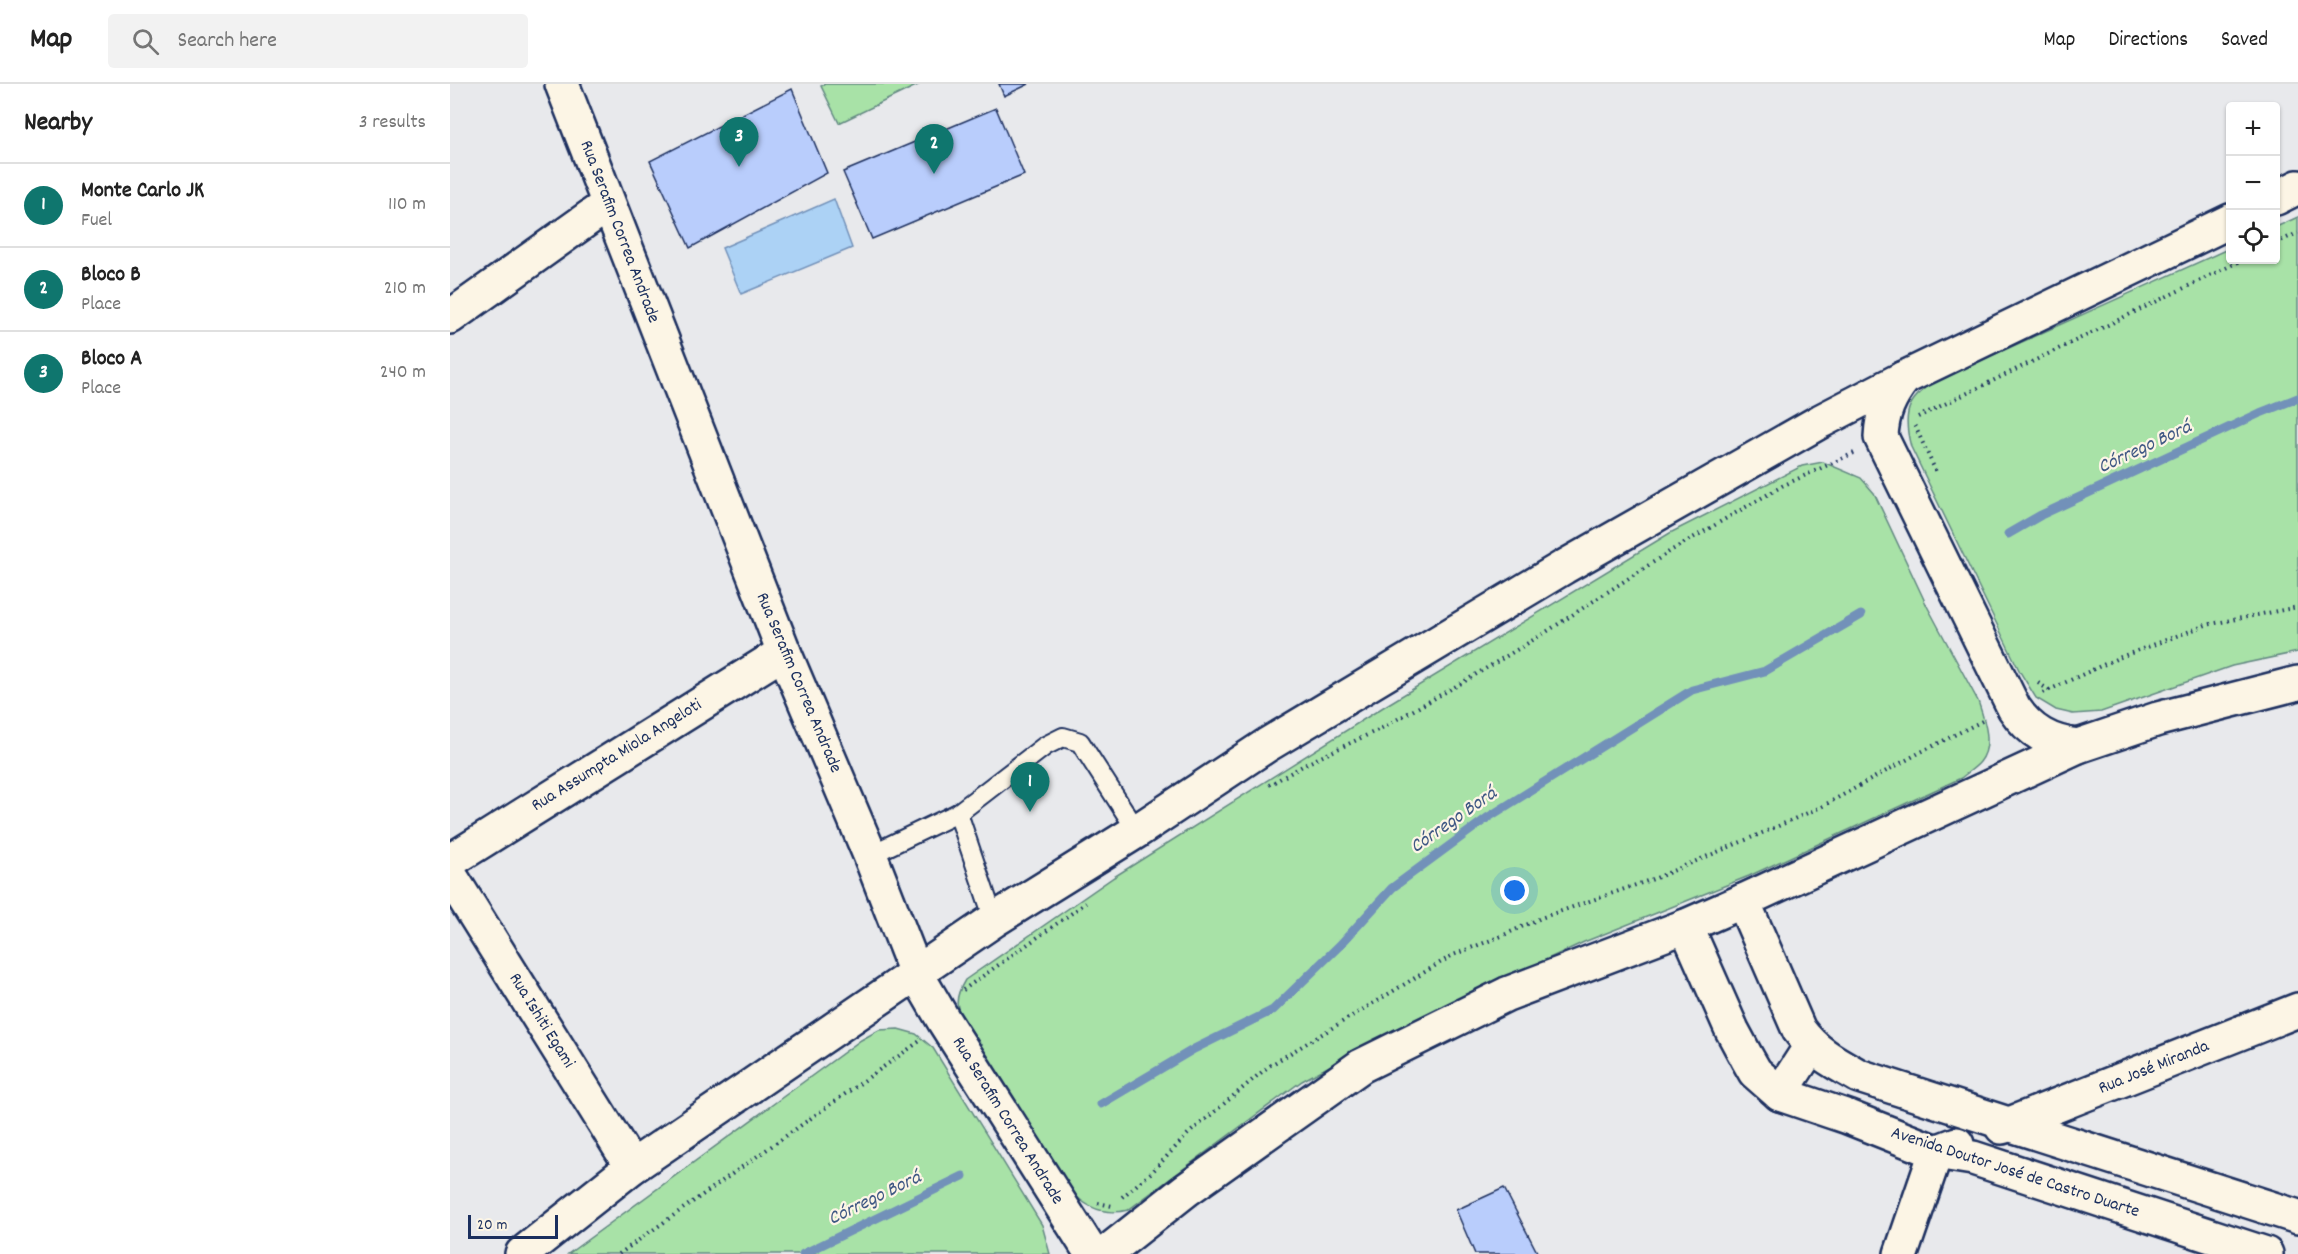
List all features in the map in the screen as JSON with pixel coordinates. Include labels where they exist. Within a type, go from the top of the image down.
[{"type":"street","name":"Rua Serafim Correa Andrade","points":[[562,84],[607,205],[784,651],[870,855],[916,974],[1085,1244]]},
{"type":"street","points":[[2280,196],[2298,187]]},
{"type":"street","points":[[450,317],[607,205]]},
{"type":"street","points":[[522,1254],[632,1167],[994,920],[1137,831],[1267,745],[1543,579],[1821,420],[2226,223]]},
{"type":"street","points":[[1904,378],[1884,412],[1881,437],[2014,708],[2041,736],[2059,743],[2078,746]]},
{"type":"street","points":[[1821,420],[1847,422],[1881,437]]},
{"type":"street","name":"Rua Assumpta Miola Angeloti","points":[[450,861],[784,651]]},
{"type":"street","points":[[1105,1254],[1186,1190],[1361,1066],[1507,994],[1686,926],[2078,746],[2158,719],[2298,683]]},
{"type":"street","points":[[1994,783],[2008,761],[2012,748],[2016,721],[2014,708]]},
{"type":"street","name":"Rua Ishiti Egami","points":[[450,875],[632,1167]]},
{"type":"street","points":[[1743,901],[1799,1029],[1811,1046],[1832,1061],[1859,1076],[2298,1217]]},
{"type":"street","name":"Avenida Doutor José de Castro Duarte","points":[[1686,926],[1732,1030],[1747,1058],[1755,1072],[1780,1094],[1848,1117],[1936,1152],[1972,1158],[2246,1251]]},
{"type":"street","name":"Rua José Miranda","points":[[1936,1152],[2298,1010]]},
{"type":"street","points":[[1780,1094],[1811,1046]]},
{"type":"street","points":[[1901,1254],[1936,1152]]},
{"type":"street","points":[[2246,1251],[2251,1201]]},
{"type":"lane","points":[[870,855],[958,813],[1045,746],[1063,737],[1080,742],[1137,831]]},
{"type":"lane","points":[[958,813],[994,920]]},
{"type":"path","points":[[2280,241],[2298,233]]},
{"type":"path","points":[[1941,483],[1912,420],[2234,264]]},
{"type":"path","points":[[1267,786],[1308,763],[1380,729],[1455,687],[1543,634],[1672,550],[1782,486],[1855,452],[1881,437]]},
{"type":"path","points":[[1085,1244],[1188,1134],[1269,1066],[1453,955],[1541,918],[1656,878],[1821,807],[1963,730],[2118,658],[2206,625],[2298,608]]},
{"type":"path","points":[[2034,676],[2049,690]]},
{"type":"path","points":[[619,1254],[921,1040],[944,1021],[963,989],[1094,898]]},
{"type":"green space","points":[[825,84],[920,84],[839,123],[821,86]]},
{"type":"green space","points":[[2298,217],[2298,652],[2232,666],[2101,712],[2073,714],[2056,710],[2036,698],[2020,672],[1911,447],[1907,423],[1910,405],[1922,391],[1942,378],[2226,250],[2226,264],[2280,264],[2280,225]]},
{"type":"green space","points":[[1823,462],[1861,478],[1874,493],[1927,606],[1978,701],[1987,740],[1984,755],[1978,764],[1961,778],[1749,876],[1584,942],[1403,1026],[1302,1081],[1128,1210],[1111,1212],[1096,1209],[1082,1202],[1070,1190],[966,1027],[957,1003],[965,980],[1114,877],[1385,706],[1670,533],[1802,466]]},
{"type":"green space","points":[[898,1029],[916,1034],[933,1048],[1042,1225],[1050,1254],[568,1254],[861,1040],[879,1030]]},
{"type":"water","points":[[834,199],[852,248],[741,294],[722,248]]},
{"type":"building","points":[[999,84],[1029,84],[1004,96]]},
{"type":"building","points":[[792,89],[827,173],[690,248],[650,161]]},
{"type":"building","points":[[996,108],[1024,175],[872,239],[843,172]]},
{"type":"building","points":[[1504,1188],[1538,1254],[1475,1254],[1456,1210]]},
{"type":"waterway","name":"Córrego Borá","points":[[2008,534],[2041,515],[2260,413],[2298,398]]},
{"type":"waterway","name":"Córrego Borá","points":[[1101,1104],[1194,1049],[1273,1010],[1340,945],[1392,888],[1487,818],[1692,690],[1765,671],[1861,615]]},
{"type":"waterway","name":"Córrego Borá","points":[[803,1254],[963,1176]]},
{"type":"place","name":"Bloco A","points":[[739,167]]},
{"type":"place","name":"Bloco B","points":[[934,174]]},
{"type":"place","name":"Monte Carlo JK","points":[[1030,812]]}]
